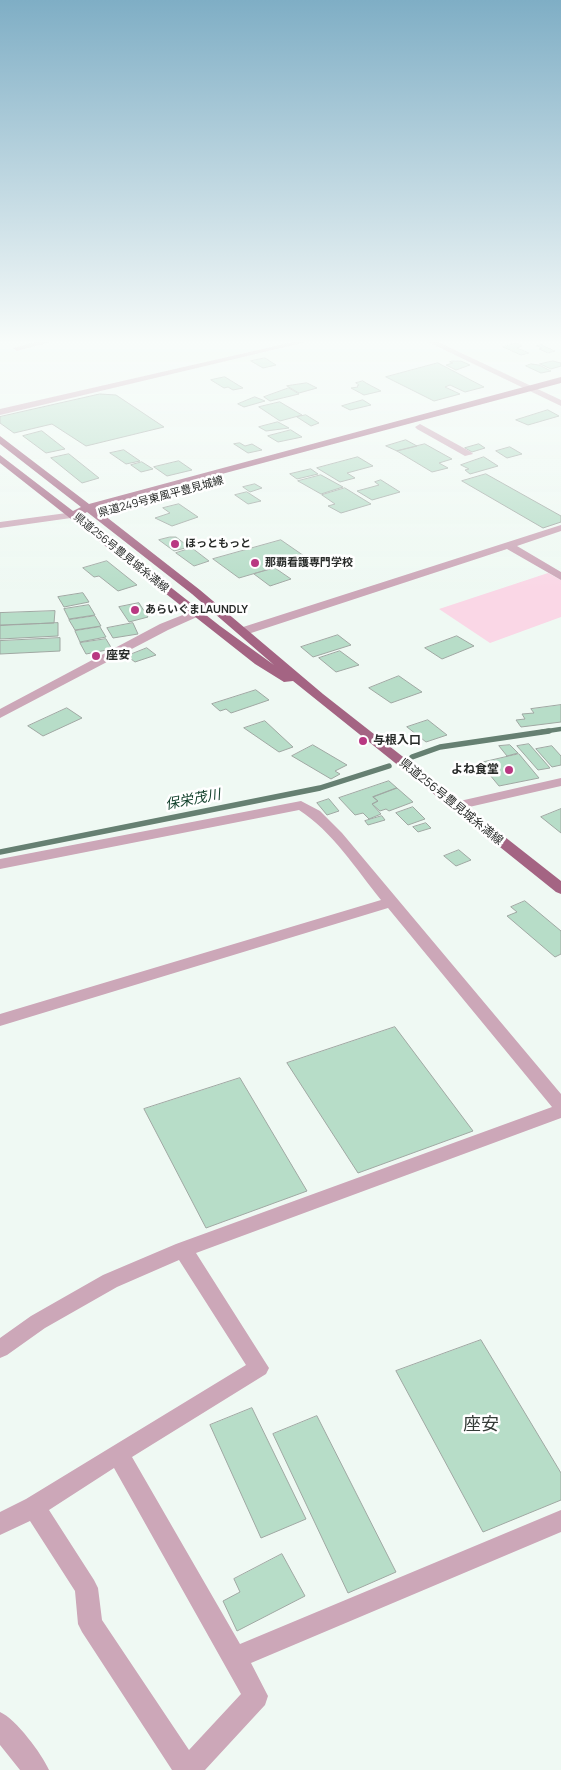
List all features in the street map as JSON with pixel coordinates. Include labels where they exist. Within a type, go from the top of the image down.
[{"type":"main road","name":"県道249号東風平豊見城線","points":[[74,515],[88,506],[393,425]]},
{"type":"main road","name":"県道249号東風平豊見城線","points":[[74,515],[97,514],[429,425]]},
{"type":"main road","name":"県道256号豊見城糸満線","points":[[0,439],[88,506],[213,606],[319,697],[561,888]]},
{"type":"main road","name":"県道256号豊見城糸満線","points":[[0,458],[259,661],[319,697]]},
{"type":"street","points":[[420,427],[468,454]]},
{"type":"street","points":[[0,526],[74,515]]},
{"type":"street","points":[[244,631],[561,528]]},
{"type":"street","points":[[508,545],[561,576]]},
{"type":"street","points":[[0,714],[164,627],[213,606]]},
{"type":"street","points":[[456,806],[561,782]]},
{"type":"street","points":[[0,864],[301,805],[314,814],[337,836],[561,1106]]},
{"type":"street","points":[[0,1020],[390,902]]},
{"type":"street","points":[[0,1349],[38,1322],[110,1282],[183,1250],[561,1111]]},
{"type":"street","points":[[0,1524],[34,1507],[259,1368],[183,1250]]},
{"type":"street","points":[[34,1507],[86,1588],[90,1624],[187,1770],[256,1696],[118,1454]]},
{"type":"street","points":[[235,1658],[561,1521]]},
{"type":"street","points":[[0,1725],[36,1770]]},
{"type":"shaded area","points":[[548,573],[561,580],[561,617],[490,643],[439,609]]},
{"type":"building","points":[[2,425],[49,425],[14,433]]},
{"type":"building","points":[[53,425],[160,425],[164,427],[86,446]]},
{"type":"building","points":[[283,425],[289,428],[266,431],[259,427]]},
{"type":"building","points":[[291,430],[302,437],[278,442],[268,436]]},
{"type":"building","points":[[42,431],[65,449],[46,453],[23,436]]},
{"type":"building","points":[[406,440],[417,446],[397,451],[386,446]]},
{"type":"building","points":[[240,443],[245,446],[252,444],[262,450],[248,453],[234,444]]},
{"type":"building","points":[[425,444],[452,459],[439,463],[448,468],[432,472],[397,451]]},
{"type":"building","points":[[479,444],[485,448],[472,452],[465,448]]},
{"type":"building","points":[[510,447],[522,454],[507,458],[496,451]]},
{"type":"building","points":[[124,450],[140,461],[126,464],[110,453]]},
{"type":"building","points":[[69,454],[99,478],[82,483],[51,458]]},
{"type":"building","points":[[358,457],[373,466],[347,473],[355,478],[340,482],[317,468]]},
{"type":"building","points":[[484,457],[498,466],[470,474],[465,470],[469,469],[461,465]]},
{"type":"building","points":[[179,461],[192,470],[167,476],[154,467]]},
{"type":"building","points":[[142,462],[153,469],[141,472],[131,465]]},
{"type":"building","points":[[311,469],[318,474],[297,479],[290,474]]},
{"type":"building","points":[[486,474],[561,516],[561,522],[543,528],[462,481]]},
{"type":"building","points":[[321,475],[343,487],[321,494],[298,481]]},
{"type":"building","points":[[381,480],[400,492],[372,500],[357,491],[379,485],[375,482]]},
{"type":"building","points":[[255,484],[262,488],[250,492],[243,487]]},
{"type":"building","points":[[345,488],[371,504],[341,513],[328,506],[335,504],[322,495]]},
{"type":"building","points":[[247,492],[261,501],[248,504],[235,495]]},
{"type":"building","points":[[179,504],[198,517],[172,526],[155,518],[170,513],[163,508]]},
{"type":"building","name":"ほっともっと","points":[[176,537],[189,547],[174,551],[159,540]]},
{"type":"building","name":"那覇看護専門学校","points":[[281,540],[307,558],[239,578],[213,559]]},
{"type":"building","points":[[192,548],[209,561],[194,566],[176,553]]},
{"type":"building","points":[[107,561],[137,585],[118,591],[99,576],[94,577],[83,568]]},
{"type":"building","points":[[275,568],[291,579],[270,586],[254,574]]},
{"type":"building","points":[[83,593],[89,602],[64,607],[58,597]]},
{"type":"building","points":[[139,603],[148,617],[129,622],[119,607]]},
{"type":"building","points":[[89,605],[95,615],[69,619],[64,609]]},
{"type":"building","points":[[55,611],[54,623],[0,625],[0,613]]},
{"type":"building","points":[[95,616],[101,626],[75,630],[69,620]]},
{"type":"building","points":[[58,623],[58,636],[0,639],[0,626]]},
{"type":"building","points":[[133,623],[138,634],[113,638],[107,628]]},
{"type":"building","points":[[100,627],[106,637],[80,642],[75,631]]},
{"type":"building","points":[[338,635],[351,645],[313,657],[301,647]]},
{"type":"building","points":[[457,636],[474,646],[442,659],[425,648]]},
{"type":"building","points":[[60,638],[60,651],[0,654],[0,641]]},
{"type":"building","points":[[106,639],[112,649],[86,654],[80,643]]},
{"type":"building","points":[[147,648],[156,655],[135,662],[127,656]]},
{"type":"building","points":[[340,651],[359,665],[336,672],[319,658]]},
{"type":"building","points":[[399,676],[422,692],[391,703],[369,688]]},
{"type":"building","points":[[256,690],[269,700],[231,713],[226,709],[220,711],[212,704]]},
{"type":"building","points":[[561,705],[561,722],[521,727],[516,720],[525,719],[522,714],[534,713],[531,709]]},
{"type":"building","points":[[67,708],[82,718],[43,736],[28,726]]},
{"type":"building","points":[[428,720],[447,735],[426,742],[407,727]]},
{"type":"building","points":[[265,721],[293,747],[279,752],[244,728]]},
{"type":"building","points":[[529,744],[550,768],[538,770],[517,746]]},
{"type":"building","points":[[313,745],[347,765],[335,771],[340,774],[331,779],[292,756]]},
{"type":"building","points":[[510,745],[518,753],[507,756],[499,746]]},
{"type":"building","points":[[552,746],[561,756],[561,765],[552,767],[536,749]]},
{"type":"building","name":"よね食堂","points":[[519,754],[539,778],[499,786],[480,763]]},
{"type":"building","points":[[389,781],[397,788],[373,797],[378,801],[372,804],[381,814],[369,819],[363,813],[355,815],[339,798]]},
{"type":"building","points":[[397,788],[413,802],[389,811],[386,809],[380,811],[372,804],[378,801],[373,797]]},
{"type":"building","points":[[329,799],[339,811],[327,815],[317,803]]},
{"type":"building","points":[[413,807],[425,819],[408,825],[396,813]]},
{"type":"building","points":[[561,809],[561,833],[541,817]]},
{"type":"building","points":[[382,816],[385,820],[368,825],[365,821]]},
{"type":"building","points":[[426,823],[431,828],[418,832],[413,827]]},
{"type":"building","points":[[459,850],[471,860],[456,866],[444,856]]},
{"type":"building","points":[[525,901],[561,931],[561,954],[555,957],[507,916],[517,912],[511,907]]},
{"type":"building","points":[[395,1027],[473,1131],[358,1173],[287,1063]]},
{"type":"building","points":[[240,1078],[307,1191],[206,1228],[144,1109]]},
{"type":"building","points":[[481,1340],[561,1473],[561,1500],[483,1532],[396,1371]]},
{"type":"building","points":[[252,1408],[306,1519],[261,1538],[210,1425]]},
{"type":"building","points":[[317,1416],[396,1572],[348,1593],[273,1434]]},
{"type":"building","points":[[282,1554],[305,1596],[237,1631],[223,1601],[240,1592],[234,1579]]},
{"type":"waterway","name":"保栄茂川","points":[[541,732],[561,729]]},
{"type":"waterway","name":"保栄茂川","points":[[412,757],[440,747],[549,731]]},
{"type":"waterway","name":"保栄茂川","points":[[0,852],[320,788],[389,766]]},
{"type":"place","name":"ほっともっと","points":[[175,544]]},
{"type":"place","name":"那覇看護専門学校","points":[[255,563]]},
{"type":"place","name":"あらいぐまLAUNDLY","points":[[135,610]]},
{"type":"place","name":"座安","points":[[96,656]]},
{"type":"place","name":"与根入口","points":[[363,741]]},
{"type":"place","name":"よね食堂","points":[[509,770]]},
{"type":"district","name":"座安","points":[[481,1425]]}]
